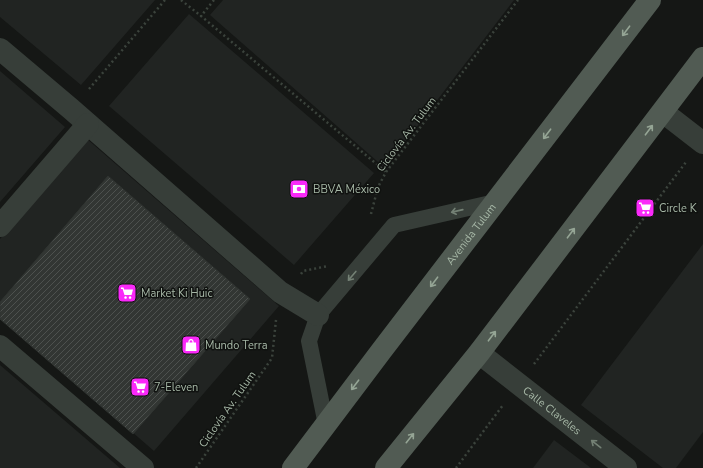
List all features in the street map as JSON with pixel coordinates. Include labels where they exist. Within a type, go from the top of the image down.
[{"type":"main road","name":"Avenida Tulum","points":[[293,468],[494,202],[650,0]]},
{"type":"main road","points":[[386,468],[479,353],[703,58]]},
{"type":"street","points":[[0,49],[71,109],[280,292],[318,315]]},
{"type":"street","points":[[662,112],[702,142]]},
{"type":"street","points":[[0,226],[88,124]]},
{"type":"street","points":[[0,346],[143,468]]},
{"type":"street","name":"Calle Claveles","points":[[479,353],[626,468]]},
{"type":"lane","points":[[326,425],[309,341],[318,315],[394,225],[494,202]]},
{"type":"path","points":[[71,109],[165,0]]},
{"type":"path","points":[[180,0],[386,172]]},
{"type":"path","points":[[201,16],[214,0]]},
{"type":"path","name":"Ciclovía Av. Tulum","points":[[371,215],[378,187],[386,172],[518,0]]},
{"type":"path","points":[[456,468],[702,142]]},
{"type":"path","name":"Ciclovía Av. Tulum","points":[[196,468],[272,358],[277,317],[290,286],[303,271],[333,265]]},
{"type":"shaded area","points":[[0,0],[155,0],[81,85],[0,17]]},
{"type":"shaded area","points":[[223,0],[514,0],[385,168],[210,15]]},
{"type":"shaded area","points":[[189,14],[374,173],[294,265],[109,106]]},
{"type":"shaded area","points":[[0,71],[65,127],[0,202]]},
{"type":"shaded area","points":[[87,139],[279,306],[154,451],[0,317],[0,239]]},
{"type":"shaded area","points":[[703,244],[703,432],[676,468],[663,468],[581,405]]},
{"type":"shaded area","points":[[0,365],[120,468],[0,468]]},
{"type":"shaded area","points":[[554,440],[591,468],[533,468]]},
{"type":"building","points":[[108,176],[250,299],[133,434],[0,319],[0,302]]},
{"type":"place","name":"BBVA México","points":[[299,189]]},
{"type":"place","name":"Circle K","points":[[645,208]]},
{"type":"place","name":"Market Ki Huic","points":[[127,293]]},
{"type":"place","name":"Mundo Terra","points":[[191,345]]},
{"type":"place","name":"7-Eleven","points":[[140,387]]}]
